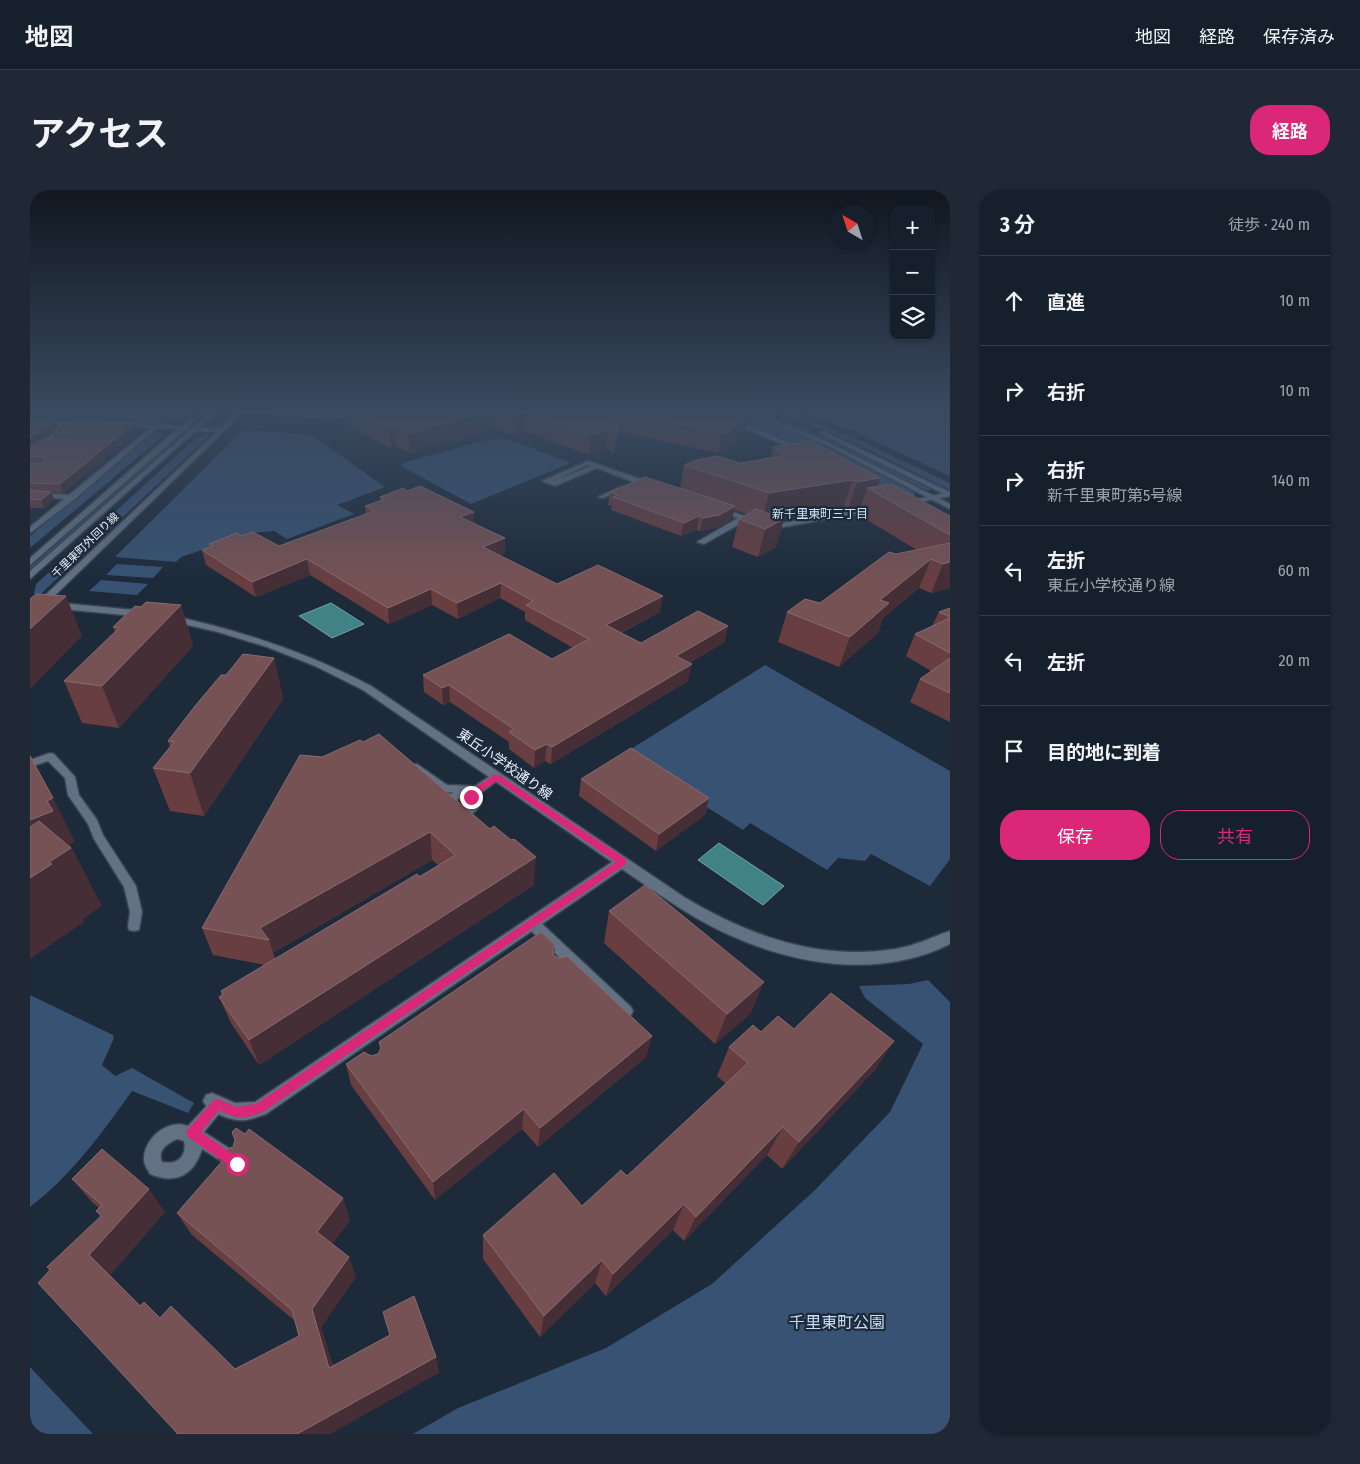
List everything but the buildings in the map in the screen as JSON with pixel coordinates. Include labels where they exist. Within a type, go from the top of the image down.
[{"type":"street","points":[[30,531],[34,525],[72,497],[107,467]]},
{"type":"street","points":[[30,562],[138,467]]},
{"type":"street","points":[[30,576],[151,467]]},
{"type":"street","name":"千里東町外回り線","points":[[34,607],[182,467]]},
{"type":"street","points":[[579,467],[546,481],[555,484],[595,467]]},
{"type":"street","points":[[600,467],[663,490]]},
{"type":"street","points":[[873,467],[950,507]]},
{"type":"street","points":[[894,467],[949,494]]},
{"type":"street","points":[[565,473],[574,476]]},
{"type":"street","points":[[30,494],[72,497]]},
{"type":"street","points":[[912,511],[896,503],[949,494]]},
{"type":"street","points":[[711,507],[775,527],[880,508]]},
{"type":"street","points":[[701,542],[744,518]]},
{"type":"street","name":"東丘小学校通り線","points":[[34,607],[163,616],[264,641],[312,661],[367,688],[679,901],[715,922],[755,940],[794,952],[834,958],[884,957],[920,949],[950,937]]},
{"type":"street","points":[[215,1102],[236,1113],[250,1112],[361,1049],[622,862]]},
{"type":"lane","points":[[600,498],[638,481]]},
{"type":"lane","points":[[30,764],[50,756],[70,778],[74,795],[94,823],[98,836],[130,886],[136,906],[134,926]]},
{"type":"lane","points":[[411,763],[444,788],[477,790],[497,777]]},
{"type":"lane","points":[[444,788],[448,805],[452,811],[463,814],[472,810],[476,803],[477,790]]},
{"type":"lane","points":[[448,805],[451,798],[461,794],[471,797],[476,803]]},
{"type":"lane","points":[[533,924],[570,964],[626,1011]]},
{"type":"lane","points":[[215,1102],[191,1134],[237,1164]]},
{"type":"green space","points":[[112,467],[126,467],[30,548],[30,536]]},
{"type":"green space","points":[[143,467],[146,467],[30,571],[30,567]]},
{"type":"green space","points":[[164,467],[176,467],[41,594],[34,594],[36,584]]},
{"type":"green space","points":[[206,467],[357,467],[385,487],[337,505],[354,514],[287,539],[274,531],[252,533],[181,557],[176,562],[115,557]]},
{"type":"green space","points":[[403,467],[561,467],[471,504]]},
{"type":"green space","points":[[839,467],[868,467],[914,492],[915,496],[897,498]]},
{"type":"green space","points":[[880,467],[887,467],[932,490],[925,490]]},
{"type":"green space","points":[[904,467],[916,467],[950,483],[950,490]]},
{"type":"green space","points":[[931,467],[950,467],[950,476]]},
{"type":"green space","points":[[117,564],[163,567],[153,578],[106,575]]},
{"type":"green space","points":[[101,580],[148,584],[137,595],[89,591]]},
{"type":"green space","points":[[765,665],[950,771],[950,859],[930,886],[871,854],[865,861],[838,858],[827,870],[750,823],[743,830],[623,754]]},
{"type":"green space","name":"千里東町公園","points":[[928,980],[950,1002],[950,1434],[413,1434],[458,1408],[606,1348],[712,1284],[815,1190],[890,1112],[923,1044],[865,998],[859,986],[909,984]]},
{"type":"green space","points":[[30,995],[113,1035],[114,1038],[102,1065],[115,1076],[132,1068],[194,1103],[188,1113],[132,1091],[72,1168],[30,1207]]},
{"type":"green space","points":[[30,1367],[93,1434],[30,1434]]},
{"type":"shaded area","points":[[331,603],[364,624],[332,638],[299,616]]},
{"type":"shaded area","points":[[719,843],[784,886],[763,905],[698,860]]},
{"type":"district","name":"新千里東町三丁目","points":[[820,514]]},
{"type":"route","points":[[237,1164],[192,1133],[218,1104],[236,1113],[250,1112],[260,1108],[622,862],[497,777],[477,790],[476,803],[471,797]]}]
